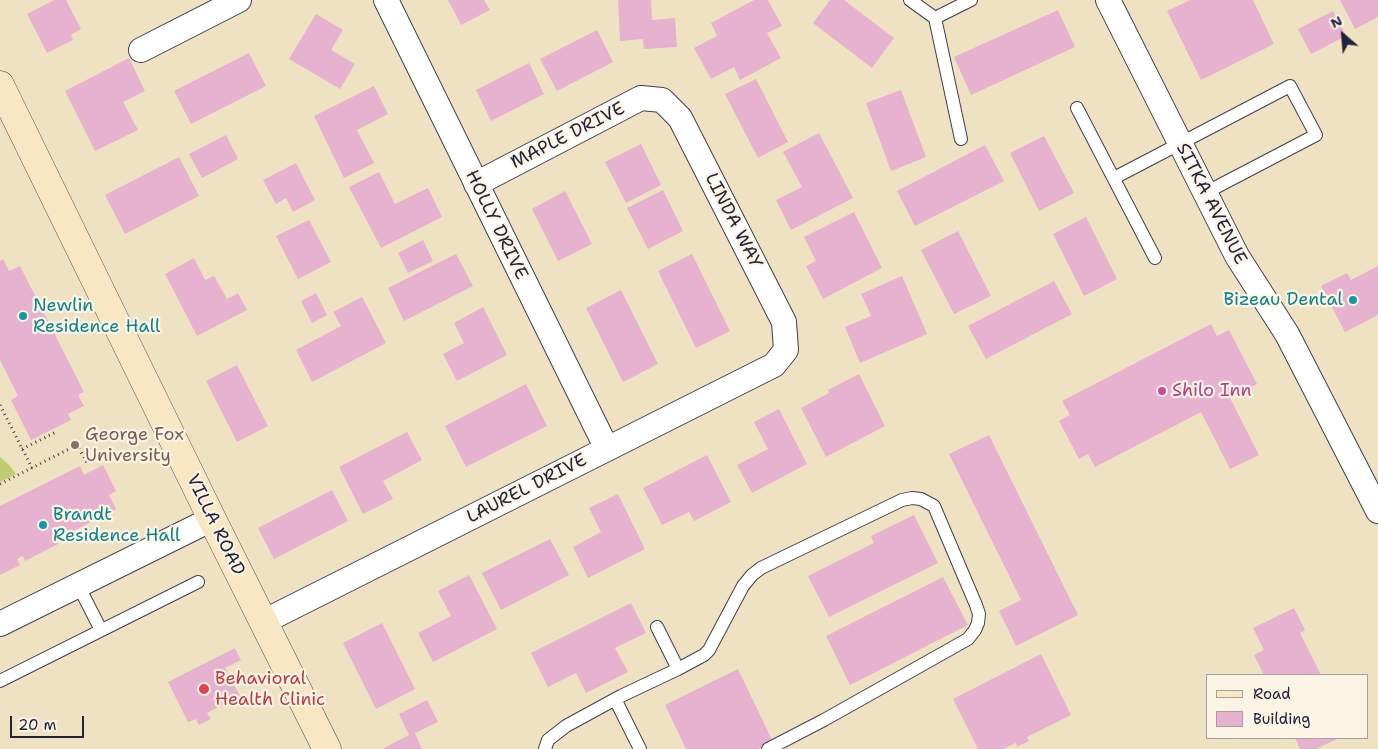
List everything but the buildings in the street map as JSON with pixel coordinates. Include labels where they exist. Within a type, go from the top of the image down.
[{"type":"main road","name":"VILLA ROAD","points":[[0,85],[212,519],[327,749]]},
{"type":"street","points":[[141,50],[239,0]]},
{"type":"street","name":"HOLLY DRIVE","points":[[386,0],[606,449]]},
{"type":"street","name":"SITKA AVENUE","points":[[1108,0],[1240,262],[1287,334],[1378,511]]},
{"type":"street","name":"MAPLE DRIVE","points":[[476,184],[642,98],[662,100]]},
{"type":"street","name":"LINDA WAY","points":[[662,100],[680,118],[784,322],[786,350]]},
{"type":"street","name":"LAUREL DRIVE","points":[[263,622],[774,365],[786,350]]},
{"type":"street","points":[[0,624],[212,519]]},
{"type":"lane","points":[[910,0],[935,18],[961,139]]},
{"type":"lane","points":[[935,18],[971,0]]},
{"type":"lane","points":[[1114,178],[1290,86],[1316,135],[1205,193]]},
{"type":"lane","points":[[1077,108],[1155,258]]},
{"type":"lane","points":[[549,746],[566,726],[615,699],[704,655],[709,650],[743,586],[752,575],[762,568],[902,500],[922,499],[934,506],[976,605],[978,623],[976,630],[968,639],[824,720],[768,749]]},
{"type":"lane","points":[[0,681],[198,582]]},
{"type":"lane","points":[[78,585],[100,630]]},
{"type":"lane","points":[[657,627],[678,669]]},
{"type":"lane","points":[[615,699],[640,749]]},
{"type":"path","points":[[0,405],[32,468]]},
{"type":"path","points":[[22,449],[56,432]]},
{"type":"path","points":[[0,484],[77,445],[87,463]]},
{"type":"green space","points":[[0,457],[16,474],[0,482]]},
{"type":"place","name":"Bizeau Dental","points":[[1353,300]]},
{"type":"place","name":"Newlin Residence Hall","points":[[23,316]]},
{"type":"place","name":"Shilo Inn","points":[[1162,391]]},
{"type":"place","name":"George Fox University","points":[[75,445]]},
{"type":"place","name":"Brandt Residence Hall","points":[[43,525]]},
{"type":"place","name":"Behavioral Health Clinic","points":[[204,689]]}]
